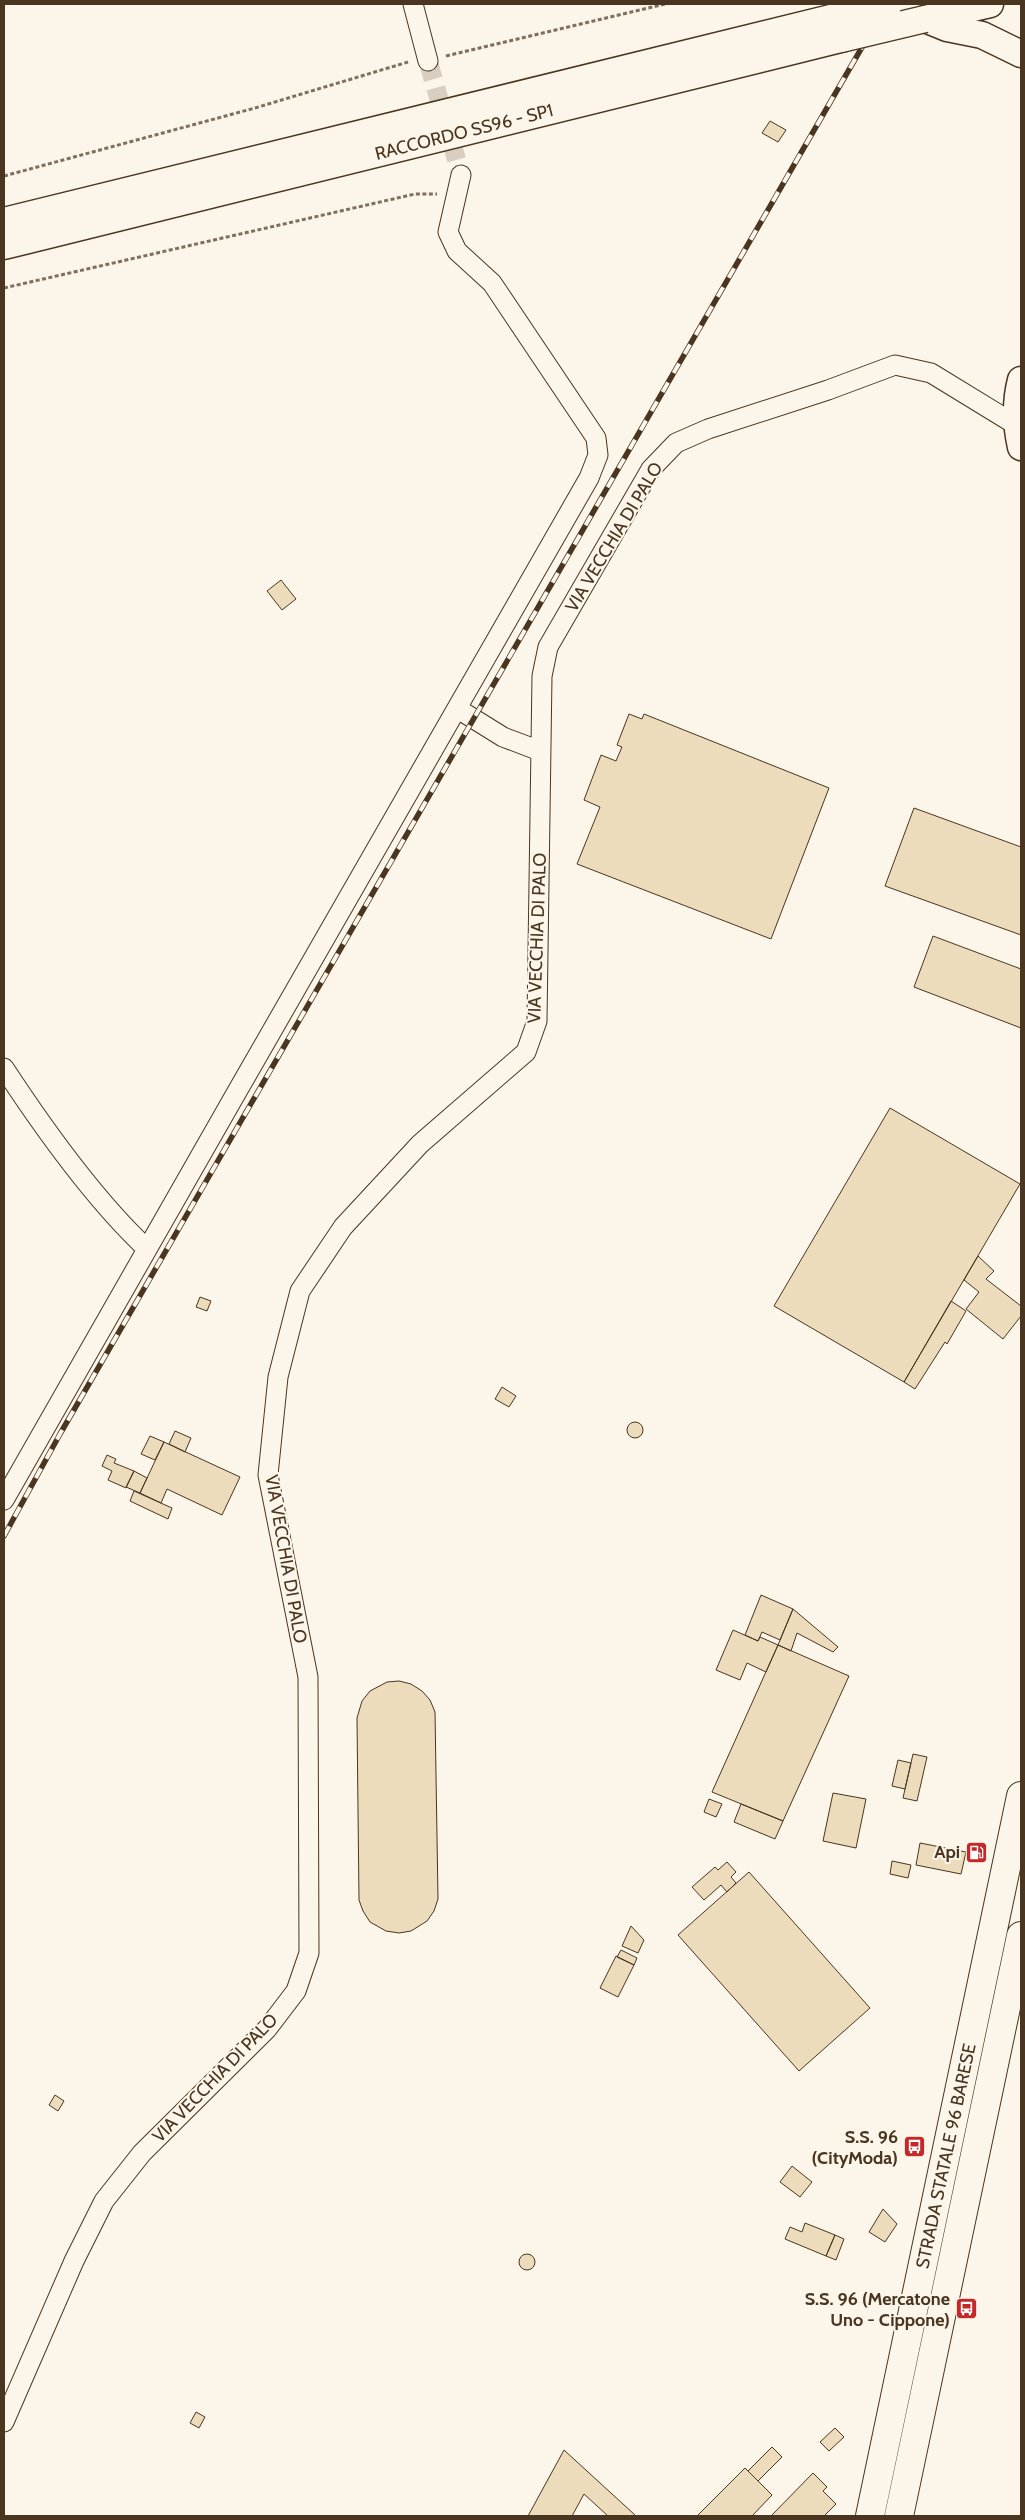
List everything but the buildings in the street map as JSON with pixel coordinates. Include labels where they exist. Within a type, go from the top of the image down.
[{"type":"main road","name":"RACCORDO SS96 - SP1","points":[[4,246],[838,28],[889,4]]},
{"type":"main road","name":"RACCORDO SS96 - SP1","points":[[4,221],[838,28],[925,19],[990,4]]},
{"type":"main road","points":[[925,19],[947,28],[982,35],[1021,54]]},
{"type":"main road","points":[[1019,436],[1018,391],[1021,380]]},
{"type":"main road","name":"STRADA STATALE 96 BARESE","points":[[870,2516],[1021,1796]]},
{"type":"main road","name":"STRADA STATALE 96 BARESE","points":[[899,2516],[1021,1936]]},
{"type":"street","points":[[414,4],[428,61]]},
{"type":"street","points":[[4,1500],[146,1248],[458,709],[589,478],[598,455],[596,438],[492,283],[457,251],[448,232],[455,194],[461,175]]},
{"type":"street","name":"VIA VECCHIA DI PALO","points":[[4,2422],[74,2261],[104,2201],[142,2154],[267,2029],[296,1990],[310,1953],[308,1677],[268,1475],[278,1377],[300,1291],[344,1227],[420,1144],[526,1052],[537,1021],[542,820],[540,751],[542,676],[548,646],[651,469],[676,443],[708,429],[828,390],[895,364],[932,373],[1019,436]]},
{"type":"street","points":[[458,709],[503,738],[540,751]]},
{"type":"street","points":[[4,1068],[31,1110],[120,1223],[146,1248]]},
{"type":"path","points":[[4,176],[255,108],[408,62],[428,61],[664,4]]},
{"type":"path","points":[[4,288],[415,194],[455,194]]},
{"type":"tunnel","points":[[428,61],[461,175]]},
{"type":"railway","points":[[4,1536],[60,1434],[887,4]]},
{"type":"place","name":"Api","points":[[976,1852]]},
{"type":"place","name":"S.S. 96 (CityModa)","points":[[914,2147]]},
{"type":"place","name":"S.S. 96 (Mercatone Uno - Cippone)","points":[[966,2309]]}]
